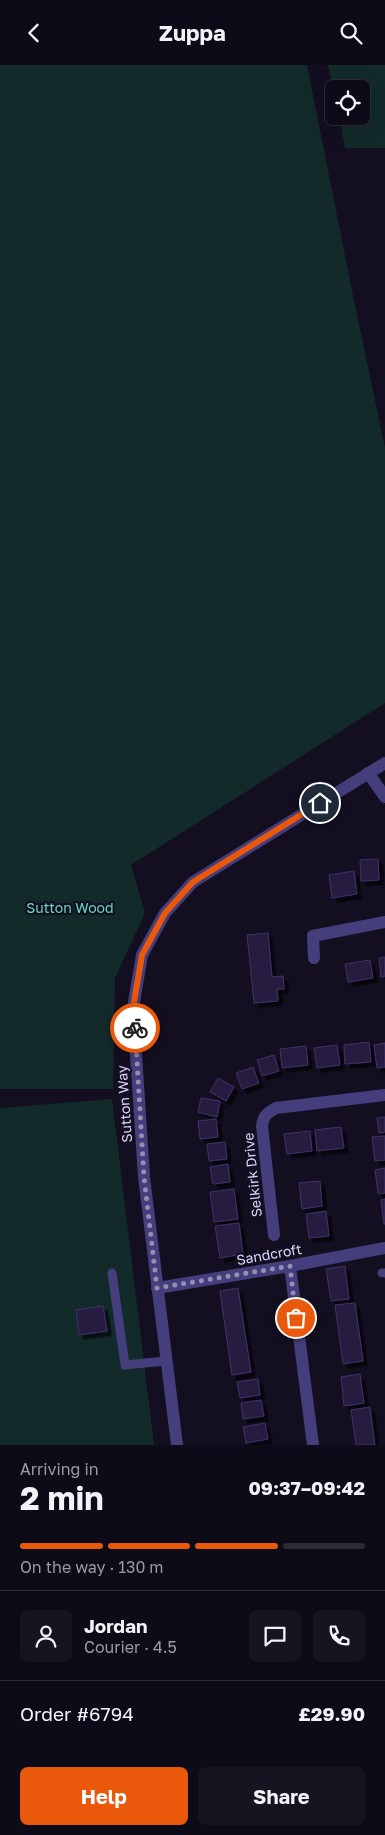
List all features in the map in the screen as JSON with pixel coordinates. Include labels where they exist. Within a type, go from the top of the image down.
[{"type":"street","name":"Sutton Way","points":[[177,1445],[144,1177],[133,1008],[142,955],[165,913],[193,882],[385,763]]},
{"type":"street","points":[[368,773],[385,797]]},
{"type":"street","points":[[314,958],[313,936],[385,922]]},
{"type":"street","name":"Selkirk Drive","points":[[274,1235],[262,1126],[263,1118],[276,1108],[385,1095]]},
{"type":"street","name":"Sandcroft","points":[[157,1288],[385,1248]]},
{"type":"street","points":[[290,1266],[313,1445]]},
{"type":"lane","points":[[112,1273],[125,1365],[166,1361]]},
{"type":"green space","name":"Sutton Wood","points":[[0,65],[307,65],[385,448],[385,703],[131,865],[145,913],[115,978],[113,1089],[0,1089]]},
{"type":"green space","points":[[328,65],[385,65],[385,148],[345,148],[341,125],[370,125],[370,80],[331,80]]},
{"type":"green space","points":[[112,1099],[154,1445],[0,1445],[0,1108]]},
{"type":"building","points":[[378,859],[379,880],[361,881],[360,860]]},
{"type":"building","points":[[354,871],[357,894],[332,898],[329,875]]},
{"type":"building","points":[[268,933],[272,977],[283,976],[284,989],[277,989],[278,1001],[254,1003],[247,935]]},
{"type":"building","points":[[385,957],[385,976],[381,977],[379,958]]},
{"type":"building","points":[[370,960],[373,978],[348,982],[345,964]]},
{"type":"building","points":[[369,1042],[371,1062],[345,1064],[344,1045]]},
{"type":"building","points":[[385,1043],[385,1067],[377,1068],[374,1045]]},
{"type":"building","points":[[337,1045],[340,1065],[317,1068],[314,1048]]},
{"type":"building","points":[[306,1046],[308,1065],[282,1068],[280,1049]]},
{"type":"building","points":[[274,1055],[279,1071],[262,1076],[257,1060]]},
{"type":"building","points":[[253,1067],[259,1083],[242,1089],[236,1073]]},
{"type":"building","points":[[218,1078],[234,1087],[226,1101],[210,1092]]},
{"type":"building","points":[[201,1098],[220,1101],[217,1117],[198,1112]]},
{"type":"building","points":[[385,1117],[385,1132],[379,1133],[377,1118]]},
{"type":"building","points":[[216,1119],[218,1137],[200,1139],[198,1121]]},
{"type":"building","points":[[341,1127],[344,1148],[317,1151],[315,1130]]},
{"type":"building","points":[[310,1131],[312,1151],[287,1154],[284,1134]]},
{"type":"building","points":[[385,1136],[385,1160],[375,1161],[372,1137]]},
{"type":"building","points":[[225,1142],[227,1159],[209,1161],[207,1144]]},
{"type":"building","points":[[228,1164],[230,1182],[213,1184],[210,1167]]},
{"type":"building","points":[[385,1168],[385,1193],[378,1194],[375,1170]]},
{"type":"building","points":[[320,1181],[322,1206],[302,1209],[299,1183]]},
{"type":"building","points":[[234,1189],[238,1219],[214,1222],[210,1192]]},
{"type":"building","points":[[385,1199],[385,1224],[384,1224],[381,1200]]},
{"type":"building","points":[[326,1211],[329,1236],[309,1238],[306,1214]]},
{"type":"building","points":[[239,1223],[243,1254],[220,1258],[215,1226]]},
{"type":"building","points":[[345,1266],[349,1299],[331,1301],[326,1269]]},
{"type":"building","points":[[238,1288],[251,1372],[232,1375],[220,1291]]},
{"type":"building","points":[[355,1303],[363,1361],[343,1364],[335,1305]]},
{"type":"building","points":[[103,1306],[107,1331],[79,1335],[76,1310]]},
{"type":"building","points":[[360,1374],[364,1403],[344,1406],[341,1377]]},
{"type":"building","points":[[258,1379],[260,1395],[240,1398],[237,1382]]},
{"type":"building","points":[[261,1400],[264,1416],[243,1419],[241,1403]]},
{"type":"building","points":[[370,1407],[375,1445],[356,1445],[351,1410]]},
{"type":"building","points":[[265,1423],[268,1439],[246,1443],[243,1427]]},
{"type":"way so far","points":[[135,1028],[144,1177],[157,1288],[290,1266],[296,1318]]},
{"type":"route","points":[[135,1028],[133,1008],[142,955],[165,913],[193,882],[320,803]]}]
